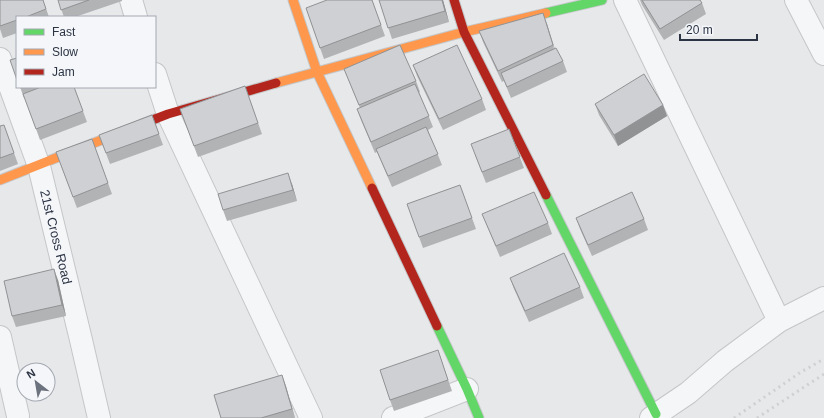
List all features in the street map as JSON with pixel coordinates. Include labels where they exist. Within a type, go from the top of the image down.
[{"type":"street","points":[[131,0],[136,16]]},
{"type":"street","points":[[293,0],[317,72],[467,389],[479,418]]},
{"type":"street","points":[[454,0],[464,32],[654,416],[688,393],[725,361],[779,321],[824,298]]},
{"type":"street","points":[[0,180],[39,166],[168,114],[464,32],[602,0]]},
{"type":"street","points":[[626,0],[779,321]]},
{"type":"street","points":[[796,0],[824,54]]},
{"type":"street","name":"21st Cross Road","points":[[0,59],[39,166],[99,418]]},
{"type":"street","points":[[156,77],[168,114],[311,418]]},
{"type":"street","points":[[0,337],[18,416]]},
{"type":"street","points":[[393,418],[467,389]]},
{"type":"building","points":[[0,0],[43,0],[46,9],[28,16],[16,16],[16,20],[0,26]]},
{"type":"building","points":[[58,0],[89,0],[61,10]]},
{"type":"building","points":[[327,0],[372,0],[381,25],[320,48],[306,8]]},
{"type":"building","points":[[379,0],[442,0],[445,11],[388,28]]},
{"type":"building","points":[[642,0],[700,0],[702,3],[660,29]]},
{"type":"building","points":[[543,13],[553,45],[498,71],[479,31]]},
{"type":"building","points":[[400,45],[416,81],[359,105],[344,69]]},
{"type":"building","points":[[457,45],[482,99],[439,119],[413,65]]},
{"type":"building","points":[[556,48],[563,61],[507,87],[501,73]]},
{"type":"building","points":[[16,58],[16,77],[10,60]]},
{"type":"building","points":[[644,74],[663,105],[614,135],[595,104]]},
{"type":"building","points":[[415,84],[429,116],[371,142],[357,109]]},
{"type":"building","points":[[245,86],[258,123],[194,146],[180,109]]},
{"type":"building","points":[[38,88],[74,88],[83,111],[36,129],[23,94]]},
{"type":"building","points":[[152,115],[159,134],[106,153],[99,135]]},
{"type":"building","points":[[4,125],[14,153],[0,158],[0,126]]},
{"type":"building","points":[[426,127],[438,154],[388,176],[376,149]]},
{"type":"building","points":[[509,129],[520,157],[482,172],[471,144]]},
{"type":"building","points":[[92,139],[108,183],[73,197],[56,152]]},
{"type":"building","points":[[288,173],[293,190],[223,210],[218,194]]},
{"type":"building","points":[[460,185],[472,218],[419,237],[407,204]]},
{"type":"building","points":[[534,192],[548,223],[496,246],[482,214]]},
{"type":"building","points":[[632,192],[644,219],[588,245],[576,218]]},
{"type":"building","points":[[564,253],[580,287],[525,311],[510,278]]},
{"type":"building","points":[[54,269],[62,305],[12,316],[4,281]]},
{"type":"building","points":[[438,350],[448,380],[390,400],[380,370]]},
{"type":"building","points":[[282,375],[292,409],[261,418],[221,418],[214,395]]},
{"type":"railway","points":[[734,418],[801,372],[824,359]]},
{"type":"railway","points":[[757,418],[824,374]]},
{"type":"traffic: fast","points":[[546,13],[602,0]]},
{"type":"traffic: fast","points":[[546,195],[656,414]]},
{"type":"traffic: fast","points":[[437,326],[479,418]]},
{"type":"traffic: slow","points":[[293,0],[317,72],[372,188]]},
{"type":"traffic: slow","points":[[276,83],[464,32],[546,13]]},
{"type":"traffic: slow","points":[[0,180],[142,124]]},
{"type":"traffic: jam","points":[[454,0],[464,32],[546,195]]},
{"type":"traffic: jam","points":[[142,124],[168,114],[276,83]]},
{"type":"traffic: jam","points":[[372,188],[437,326]]}]
